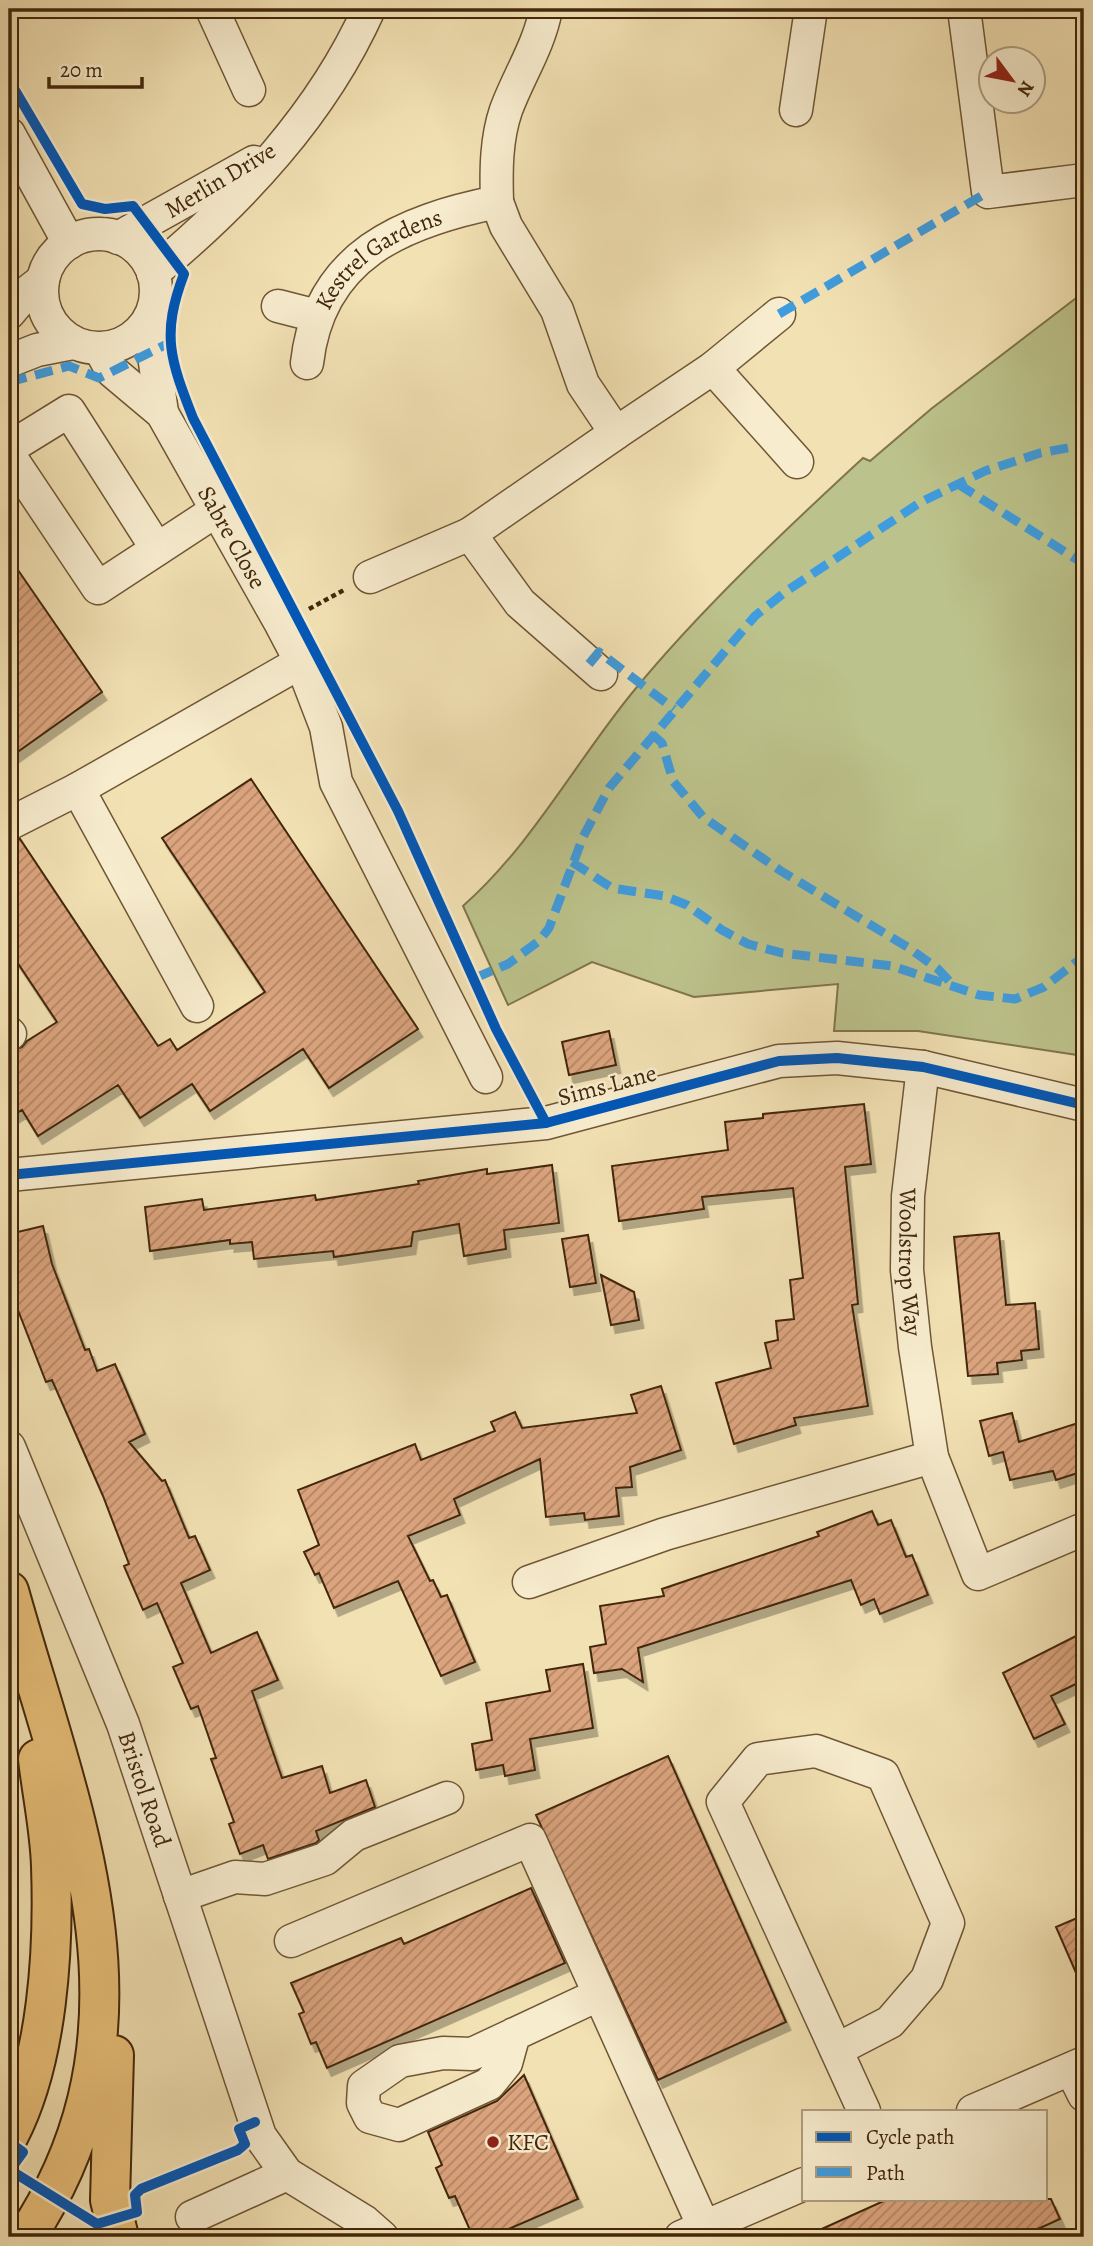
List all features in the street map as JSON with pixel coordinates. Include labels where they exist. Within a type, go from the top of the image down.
[{"type":"main road","points":[[9,1591],[85,1854],[111,1982],[115,2097],[110,2200],[119,2237]]},
{"type":"main road","points":[[9,2135],[38,2048],[49,1971],[51,1865],[23,1642]]},
{"type":"main road","points":[[25,2230],[57,2185],[82,2128],[97,2062],[101,1990],[91,1887]]},
{"type":"street","points":[[212,9],[249,90]]},
{"type":"street","name":"Merlin Drive","points":[[153,273],[199,235],[248,185],[315,106],[356,38],[369,9]]},
{"type":"street","points":[[546,9],[542,30],[506,110],[499,138],[497,202],[506,226],[557,310],[583,384],[616,433]]},
{"type":"street","points":[[796,110],[811,9]]},
{"type":"street","points":[[964,9],[988,192],[1084,180]]},
{"type":"street","points":[[9,134],[69,243]]},
{"type":"street","name":"Merlin Drive","points":[[118,238],[233,177],[284,141]]},
{"type":"street","name":"Kestrel Gardens","points":[[307,363],[317,316],[338,279],[361,254],[442,213],[497,202]]},
{"type":"street","points":[[9,361],[37,350],[120,345],[136,335],[149,319],[156,288],[153,273],[139,252],[118,238],[93,235],[69,243],[52,259],[43,280],[42,299],[47,316],[58,332],[87,346]]},
{"type":"street","points":[[9,313],[24,294],[43,280]]},
{"type":"street","points":[[278,306],[317,316]]},
{"type":"street","points":[[370,577],[470,534],[713,368],[779,314]]},
{"type":"street","name":"Sabre Close","points":[[149,319],[162,413]]},
{"type":"street","name":"Sabre Close","points":[[87,346],[162,413],[281,624],[301,663],[326,727],[336,782],[486,1077]]},
{"type":"street","points":[[713,368],[797,462]]},
{"type":"street","points":[[9,449],[69,411],[157,549]]},
{"type":"street","points":[[9,455],[98,588],[217,510]]},
{"type":"street","points":[[470,534],[520,603],[601,674]]},
{"type":"street","points":[[9,824],[78,789],[301,663]]},
{"type":"street","points":[[78,789],[197,1006]]},
{"type":"street","name":"Sims Lane","points":[[9,1175],[546,1123],[779,1061],[837,1058],[923,1067],[1084,1105]]},
{"type":"street","name":"Woolstrop Way","points":[[923,1067],[908,1196],[907,1270],[915,1347],[932,1457],[978,1574],[1084,1529]]},
{"type":"street","name":"Bristol Road","points":[[9,1447],[123,1724],[260,2136],[287,2174]]},
{"type":"street","points":[[529,1582],[665,1534],[932,1457]]},
{"type":"street","points":[[836,2050],[890,2022],[927,1979],[948,1923],[883,1775],[816,1751],[758,1759],[723,1802],[836,2050],[864,2110]]},
{"type":"street","points":[[180,1896],[235,1877],[265,1879],[325,1859],[354,1835],[447,1798]]},
{"type":"street","points":[[290,1941],[530,1840],[598,1995],[693,2232],[802,2185]]},
{"type":"street","points":[[514,2034],[506,2063],[489,2084],[399,2125],[370,2117],[363,2103],[364,2086],[400,2061],[443,2053],[472,2054],[514,2034],[598,1995]]},
{"type":"street","points":[[976,2110],[1080,2076]]},
{"type":"street","points":[[192,2217],[287,2174],[365,2222],[382,2237]]},
{"type":"path","points":[[281,624],[370,577]]},
{"type":"green space","points":[[1084,292],[1084,1056],[918,1031],[834,1031],[838,984],[694,997],[592,962],[508,1005],[463,906],[531,831],[632,693],[714,602],[773,542],[863,458],[870,461],[931,409]]},
{"type":"building","points":[[9,557],[102,692],[9,758]]},
{"type":"building","points":[[251,779],[418,1029],[329,1088],[303,1049],[210,1111],[192,1084],[140,1118],[118,1085],[38,1136],[22,1110],[9,1118],[9,1052],[22,1047],[57,1022],[9,950],[9,842],[20,839],[158,1046],[170,1039],[177,1050],[265,992],[162,838]]},
{"type":"building","points":[[609,1031],[616,1065],[569,1075],[562,1042]]},
{"type":"building","points":[[864,1104],[871,1164],[845,1167],[858,1304],[852,1305],[868,1406],[794,1418],[796,1425],[734,1444],[716,1383],[771,1368],[765,1343],[778,1340],[776,1321],[794,1319],[790,1280],[803,1278],[793,1188],[702,1197],[704,1209],[619,1221],[612,1166],[728,1150],[725,1122],[763,1118],[763,1114]]},
{"type":"building","points":[[552,1165],[559,1223],[504,1230],[506,1249],[464,1256],[459,1224],[413,1232],[411,1246],[334,1257],[333,1251],[254,1259],[252,1242],[230,1244],[230,1240],[150,1251],[145,1207],[202,1199],[204,1210],[315,1195],[316,1200],[419,1184],[418,1181],[487,1169],[487,1174]]},
{"type":"building","points":[[43,1226],[52,1264],[85,1350],[89,1349],[97,1371],[115,1364],[145,1434],[129,1442],[162,1481],[165,1480],[189,1538],[195,1536],[210,1570],[181,1583],[211,1653],[257,1632],[278,1680],[252,1691],[282,1778],[322,1766],[330,1793],[366,1780],[375,1807],[316,1831],[319,1840],[316,1843],[268,1859],[263,1845],[240,1854],[229,1824],[234,1822],[211,1759],[216,1758],[198,1706],[191,1709],[173,1667],[183,1663],[157,1603],[143,1610],[124,1566],[129,1564],[103,1496],[52,1380],[46,1382],[9,1287],[9,1234]]},
{"type":"building","points":[[999,1233],[1006,1305],[1035,1303],[1039,1349],[1021,1351],[1022,1360],[997,1363],[998,1374],[968,1376],[954,1237]]},
{"type":"building","points":[[588,1235],[596,1283],[570,1287],[562,1239]]},
{"type":"building","points":[[601,1275],[634,1292],[639,1320],[611,1325]]},
{"type":"building","points":[[661,1386],[681,1450],[630,1467],[632,1487],[616,1488],[619,1516],[585,1520],[584,1513],[546,1517],[540,1459],[454,1499],[460,1515],[408,1536],[430,1581],[433,1580],[441,1597],[447,1595],[475,1662],[441,1676],[398,1581],[334,1608],[319,1573],[315,1575],[304,1552],[319,1545],[298,1490],[415,1444],[421,1460],[495,1431],[491,1422],[515,1412],[522,1428],[637,1413],[631,1395]]},
{"type":"building","points":[[1012,1413],[1019,1442],[1084,1421],[1084,1471],[1056,1480],[1053,1471],[1010,1480],[1003,1452],[989,1456],[980,1421]]},
{"type":"building","points":[[872,1511],[878,1525],[891,1520],[906,1557],[912,1555],[928,1595],[880,1614],[874,1599],[861,1605],[851,1580],[638,1648],[643,1682],[622,1669],[594,1673],[590,1647],[606,1644],[600,1606],[664,1596],[662,1589],[819,1536],[817,1532]]},
{"type":"building","points":[[1084,1632],[1084,1680],[1051,1696],[1065,1724],[1034,1739],[1003,1673]]},
{"type":"building","points":[[583,1664],[593,1728],[530,1739],[535,1770],[505,1776],[503,1765],[476,1770],[472,1744],[492,1740],[486,1703],[550,1691],[546,1670]]},
{"type":"building","points":[[668,1756],[786,2022],[658,2080],[536,1815]]},
{"type":"building","points":[[531,1888],[565,1963],[327,2068],[316,2042],[311,2044],[299,2014],[304,2012],[291,1983],[401,1938],[404,1944]]},
{"type":"building","points":[[1084,1915],[1084,1991],[1056,1927]]},
{"type":"building","name":"KFC","points":[[524,2075],[578,2199],[490,2237],[473,2237],[455,2196],[449,2198],[436,2168],[442,2165],[428,2132],[497,2101]]},
{"type":"building","points":[[1051,2199],[1060,2219],[1020,2237],[804,2237],[886,2200]]},
{"type":"marked path","points":[[779,314],[988,192]]},
{"type":"marked path","points":[[9,382],[69,366],[99,378],[169,343]]},
{"type":"marked path","points":[[475,978],[508,964],[539,941],[549,928],[583,837],[609,788],[755,616],[785,592],[921,502],[985,471],[1040,453],[1084,445]]},
{"type":"marked path","points":[[958,484],[1084,564]]},
{"type":"marked path","points":[[589,664],[599,652],[674,709]]},
{"type":"marked path","points":[[652,734],[662,743],[673,781],[703,817],[781,871],[909,948],[938,969],[951,983]]},
{"type":"marked path","points":[[572,862],[612,888],[664,896],[687,905],[722,930],[748,944],[782,953],[892,966],[979,995],[1015,999],[1044,987],[1084,956]]},
{"type":"cycle path","points":[[9,80],[82,204],[105,209],[133,206],[184,274],[172,314],[171,347],[193,418],[398,811],[496,1029],[546,1123]]},
{"type":"cycle path","points":[[9,1175],[546,1123],[779,1061],[837,1058],[923,1067],[1084,1105]]},
{"type":"cycle path","points":[[9,2142],[23,2152],[10,2170],[97,2224],[137,2212],[135,2195],[141,2189],[238,2150],[245,2144],[239,2129],[255,2122]]},
{"type":"place","name":"KFC","points":[[493,2142]]}]
